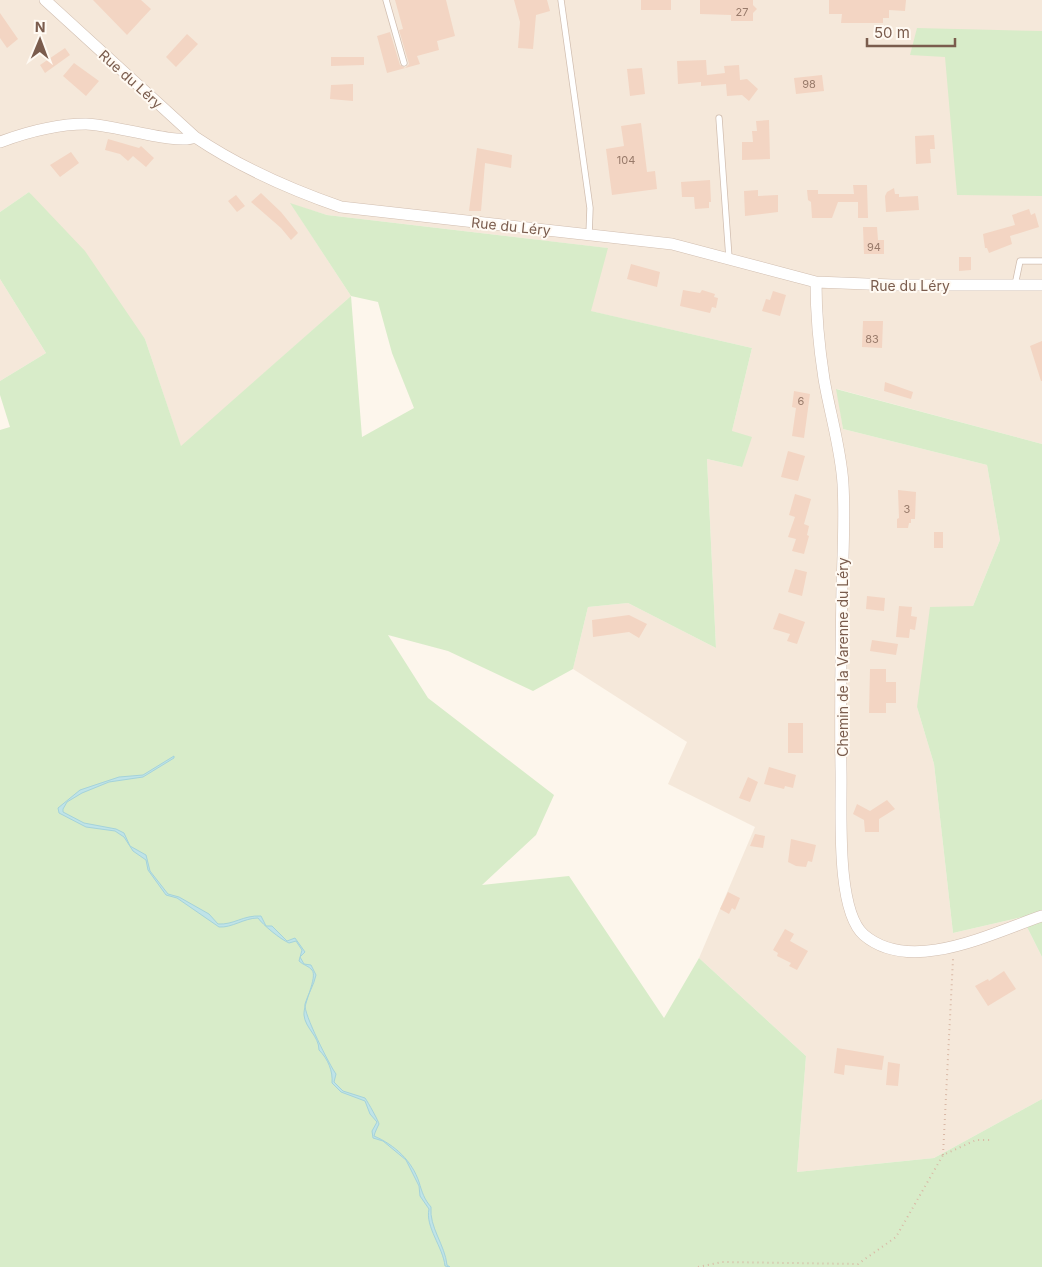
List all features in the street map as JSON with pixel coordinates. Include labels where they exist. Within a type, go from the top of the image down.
[{"type":"street","name":"Rue du Léry","points":[[45,0],[195,137],[220,154],[289,189],[341,207],[672,244],[816,282],[892,285],[1042,285]]},
{"type":"street","points":[[0,142],[23,133],[51,127],[86,124],[112,126],[168,138],[190,140],[195,137]]},
{"type":"street","name":"Chemin de la Varenne du Léry","points":[[816,282],[816,321],[843,483],[840,710],[842,853],[847,906],[852,921],[863,934],[878,944],[895,951],[924,952],[954,946],[1042,916]]},
{"type":"lane","points":[[386,0],[404,63]]},
{"type":"lane","points":[[561,0],[590,208],[588,235]]},
{"type":"lane","points":[[719,118],[729,258]]},
{"type":"lane","points":[[1015,285],[1020,261],[1042,261]]},
{"type":"path","points":[[698,1267],[722,1262],[858,1264],[896,1237],[943,1155],[954,946]]},
{"type":"path","points":[[943,1155],[976,1140],[992,1140]]},
{"type":"shaded area","points":[[0,0],[1042,0],[1042,444],[837,389],[843,429],[987,465],[1000,540],[973,606],[917,707],[934,764],[953,933],[1022,917],[1042,957],[1042,1099],[934,1158],[797,1172],[806,1056],[699,958],[755,827],[668,784],[687,742],[573,669],[588,607],[628,603],[716,648],[707,459],[742,467],[732,431],[752,348],[590,311],[607,248],[327,215],[291,204],[351,296],[181,447],[145,339],[29,192],[0,212]]},
{"type":"shaded area","points":[[0,279],[46,353],[0,381]]},
{"type":"green space","points":[[917,28],[1042,31],[1042,196],[957,195],[945,57],[910,55]]},
{"type":"green space","points":[[29,192],[85,251],[145,339],[181,446],[351,296],[290,203],[327,215],[608,248],[591,311],[752,348],[732,431],[752,437],[742,467],[707,459],[716,648],[628,603],[588,607],[573,669],[533,691],[448,651],[388,635],[428,698],[554,795],[536,835],[482,885],[569,876],[664,1018],[699,958],[806,1056],[797,1172],[934,1158],[1042,1099],[1042,1267],[0,1267],[0,430],[10,427],[0,395],[0,381],[46,353],[0,279],[0,212]],"holes":[[[351,296],[378,302],[392,353],[414,408],[362,437]]]},
{"type":"green space","points":[[836,389],[1042,444],[1042,957],[1022,917],[953,933],[934,764],[917,707],[930,607],[973,606],[1000,540],[987,465],[843,429]]},
{"type":"water","points":[[174,756],[174,758],[143,777],[109,782],[82,793],[67,802],[63,812],[84,823],[116,829],[124,833],[130,846],[146,855],[150,871],[168,894],[179,897],[209,914],[218,924],[261,916],[266,926],[258,918],[219,927],[177,898],[166,895],[148,870],[146,860],[133,851],[124,837],[115,831],[86,827],[59,813],[58,808],[80,790],[119,777],[143,775]]},
{"type":"water","points":[[266,926],[272,926],[287,941],[295,938],[305,952],[300,957],[302,950],[296,941],[289,943]]},
{"type":"water","points":[[300,957],[304,964],[311,965],[316,975],[309,994],[313,973],[311,969],[299,961]]},
{"type":"water","points":[[305,1006],[308,1018],[336,1074],[334,1082],[343,1091],[365,1098],[379,1124],[374,1136],[389,1144],[402,1154],[416,1174],[431,1207],[432,1222],[447,1265],[450,1267],[445,1266],[428,1216],[429,1209],[420,1196],[419,1186],[406,1160],[383,1141],[373,1138],[372,1131],[377,1122],[370,1114],[365,1101],[341,1092],[332,1083],[329,1065],[319,1050],[317,1040],[305,1020]]},
{"type":"building","points":[[93,0],[141,0],[151,9],[127,35]]},
{"type":"building","points":[[395,0],[446,0],[455,36],[437,41],[439,50],[417,56],[420,64],[387,73],[377,36],[390,32],[400,65],[405,68],[409,64],[399,30],[403,29]]},
{"type":"building","points":[[514,0],[547,0],[550,11],[536,15],[533,49],[518,48],[520,22]]},
{"type":"building","points":[[641,0],[671,0],[671,10],[641,10]]},
{"type":"building","points":[[700,0],[753,0],[753,5],[757,9],[753,13],[753,21],[731,21],[731,15],[700,14]]},
{"type":"building","points":[[829,0],[906,0],[905,11],[889,10],[889,18],[883,18],[883,23],[841,23],[842,14],[829,14]]},
{"type":"building","points":[[0,13],[18,39],[7,48],[0,38]]},
{"type":"building","points":[[187,34],[198,44],[176,67],[166,57]]},
{"type":"building","points":[[65,48],[70,55],[45,73],[40,65]]},
{"type":"building","points":[[331,57],[364,57],[364,65],[331,66]]},
{"type":"building","points":[[706,60],[707,75],[725,73],[724,66],[739,65],[740,80],[747,79],[758,89],[749,101],[742,95],[727,96],[726,84],[701,86],[701,82],[678,84],[677,61]]},
{"type":"building","points":[[74,63],[99,81],[86,96],[63,76]]},
{"type":"building","points":[[642,68],[645,94],[630,96],[627,69]]},
{"type":"building","points":[[822,75],[824,91],[796,94],[794,78]]},
{"type":"building","points":[[353,84],[353,101],[330,99],[331,85]]},
{"type":"building","points":[[769,120],[770,159],[742,160],[742,142],[753,142],[752,131],[757,131],[756,121]]},
{"type":"building","points":[[641,123],[647,172],[655,171],[657,189],[612,195],[606,149],[624,146],[621,126]]},
{"type":"building","points":[[934,135],[935,149],[930,149],[931,163],[916,164],[915,136]]},
{"type":"building","points":[[108,139],[139,148],[141,146],[154,158],[146,167],[133,156],[128,161],[120,154],[105,150]]},
{"type":"building","points":[[477,148],[512,155],[511,168],[485,163],[481,211],[469,211]]},
{"type":"building","points":[[71,152],[79,163],[60,177],[50,165]]},
{"type":"building","points":[[710,180],[711,202],[709,202],[709,208],[695,209],[694,197],[682,197],[681,182]]},
{"type":"building","points":[[853,185],[867,185],[868,218],[858,218],[858,202],[838,202],[832,218],[812,218],[811,202],[808,200],[807,190],[818,190],[818,194],[854,194]]},
{"type":"building","points":[[894,188],[895,194],[899,194],[899,197],[918,196],[919,210],[886,212],[885,196],[887,192]]},
{"type":"building","points":[[758,190],[758,196],[778,195],[778,212],[745,216],[744,191]]},
{"type":"building","points":[[261,193],[281,212],[298,233],[291,240],[281,228],[251,202]]},
{"type":"building","points":[[236,195],[245,206],[237,212],[228,201]]},
{"type":"building","points":[[1029,209],[1031,215],[1035,213],[1039,227],[1010,236],[1012,244],[989,253],[987,248],[985,248],[983,234],[1015,225],[1012,215]]},
{"type":"building","points":[[863,227],[877,227],[878,240],[884,240],[884,254],[864,254]]},
{"type":"building","points":[[959,257],[971,257],[971,270],[959,271]]},
{"type":"building","points":[[631,264],[660,272],[657,287],[627,279]]},
{"type":"building","points":[[683,290],[700,293],[702,290],[715,294],[714,297],[718,298],[716,308],[712,307],[710,313],[680,306]]},
{"type":"building","points":[[773,291],[786,295],[780,316],[762,311],[766,299],[770,300]]},
{"type":"building","points":[[863,321],[883,321],[882,348],[862,347]]},
{"type":"building","points":[[1042,341],[1042,381],[1041,381],[1030,346]]},
{"type":"building","points":[[885,382],[913,392],[911,399],[884,391]]},
{"type":"building","points":[[794,391],[810,394],[804,438],[792,436],[796,408],[792,407]]},
{"type":"building","points":[[788,451],[805,456],[798,481],[781,477]]},
{"type":"building","points":[[898,490],[916,492],[915,519],[911,519],[908,528],[897,528],[897,519],[899,518]]},
{"type":"building","points":[[795,494],[811,499],[804,524],[809,526],[807,535],[809,536],[804,554],[792,551],[796,539],[788,537],[795,517],[789,515]]},
{"type":"building","points":[[934,532],[943,532],[943,548],[934,548]]},
{"type":"building","points":[[795,569],[807,572],[802,596],[788,592]]},
{"type":"building","points":[[867,596],[885,598],[884,611],[866,609]]},
{"type":"building","points":[[899,606],[912,607],[911,616],[917,617],[915,630],[910,629],[909,638],[896,637]]},
{"type":"building","points":[[779,613],[805,622],[797,644],[787,641],[790,634],[773,629]]},
{"type":"building","points":[[629,615],[647,624],[639,638],[629,632],[593,637],[592,620]]},
{"type":"building","points":[[872,640],[898,644],[896,655],[870,651]]},
{"type":"building","points":[[870,669],[886,669],[886,682],[896,682],[896,703],[886,703],[886,713],[869,713]]},
{"type":"building","points":[[788,723],[803,723],[803,753],[788,753]]},
{"type":"building","points":[[769,767],[796,775],[793,788],[785,786],[784,789],[764,784]]},
{"type":"building","points":[[748,777],[758,782],[750,802],[739,798]]},
{"type":"building","points":[[887,800],[895,809],[879,819],[879,832],[865,832],[864,820],[853,814],[857,804],[870,811]]},
{"type":"building","points":[[755,834],[765,836],[763,848],[750,846]]},
{"type":"building","points":[[791,839],[816,845],[812,862],[808,861],[806,867],[796,866],[788,862]]},
{"type":"building","points":[[728,892],[740,898],[735,910],[732,908],[729,914],[720,909]]},
{"type":"building","points":[[785,929],[794,934],[790,941],[808,951],[797,970],[789,966],[791,963],[777,956],[778,953],[773,950]]},
{"type":"building","points":[[1004,971],[1016,989],[988,1006],[975,986],[988,979],[989,981]]},
{"type":"building","points":[[837,1048],[884,1056],[882,1070],[845,1065],[844,1075],[834,1073]]},
{"type":"building","points":[[888,1062],[900,1064],[898,1086],[886,1085]]}]
